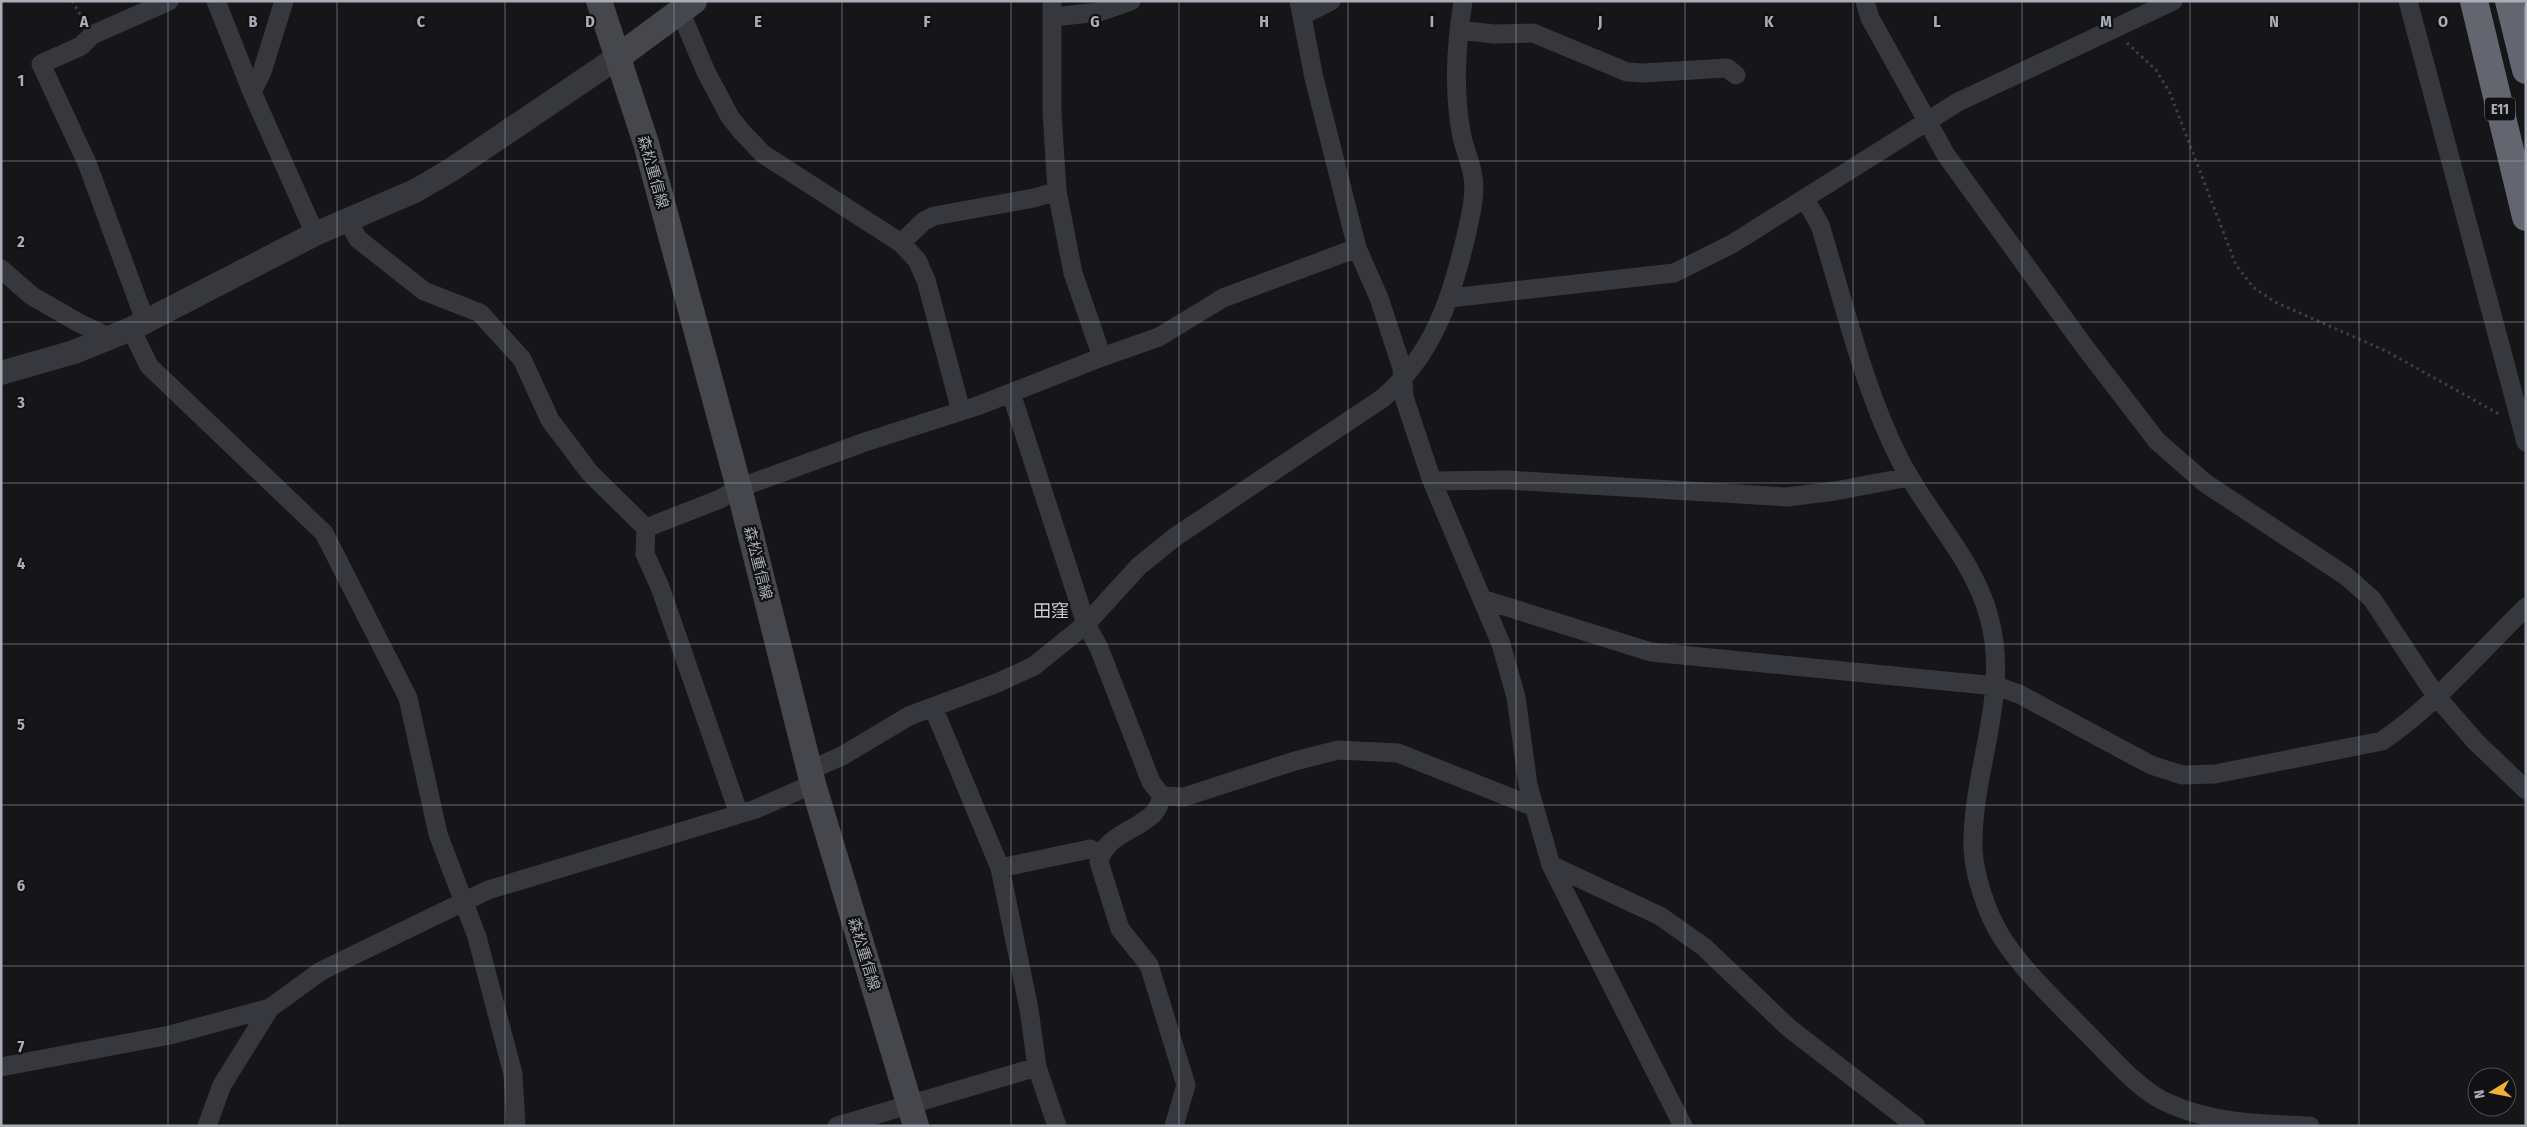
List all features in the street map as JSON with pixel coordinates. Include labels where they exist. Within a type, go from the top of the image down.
[{"type":"highway","name":"E11","points":[[2474,1],[2526,217]]},
{"type":"highway","points":[[2509,1],[2526,70]]},
{"type":"main road","name":"森松重信線","points":[[598,1],[646,143],[739,488],[812,777],[913,1114]]},
{"type":"main road","points":[[618,57],[687,6]]},
{"type":"street","points":[[169,1],[92,34],[80,46],[41,64],[88,163],[129,330],[149,366],[324,533],[408,698],[438,834],[462,901],[477,936],[513,1074],[516,1126]]},
{"type":"street","points":[[216,1],[252,92],[315,234]]},
{"type":"street","points":[[252,92],[262,72],[284,1]]},
{"type":"street","points":[[1102,357],[1072,273],[1057,191],[1052,112],[1052,9],[1099,12],[1132,1]]},
{"type":"street","points":[[1331,1],[1301,8],[1314,78],[1357,248],[1379,298],[1402,368],[1404,397],[1432,481],[1501,644],[1516,697],[1528,785],[1551,865],[1683,1126]]},
{"type":"street","points":[[1,1067],[170,1035],[270,1008],[321,971],[462,901],[488,890],[739,814],[812,777],[842,756],[910,716],[997,683],[1034,666],[1086,624],[1139,566],[1175,537],[1383,398],[1403,380],[1439,322],[1450,298],[1472,207],[1474,177],[1462,137],[1455,70],[1463,1]]},
{"type":"street","points":[[1865,1],[1870,18],[1946,154],[2066,322],[2157,441],[2205,483],[2346,576],[2372,599],[2436,696],[2475,741],[2526,790]]},
{"type":"street","points":[[1450,298],[1674,273],[1732,244],[1958,102],[2173,1]]},
{"type":"street","points":[[2408,1],[2524,434]]},
{"type":"street","points":[[687,6],[706,72],[730,117],[741,131],[763,154],[902,243],[917,260],[926,280],[961,411]]},
{"type":"street","points":[[1459,30],[1494,34],[1533,33],[1627,72],[1642,73],[1727,68],[1736,75]]},
{"type":"street","points":[[1,373],[74,352],[129,330],[315,234],[415,191],[451,170],[618,57]]},
{"type":"street","points":[[902,243],[924,221],[934,216],[1034,198],[1057,191]]},
{"type":"street","points":[[1805,199],[1820,225],[1886,431],[1908,477],[1962,555],[1978,584],[1990,617],[1996,650],[1996,686],[1974,807],[1973,852],[1983,894],[1999,934],[2026,970],[2130,1076],[2166,1103],[2199,1116],[2236,1123],[2310,1126]]},
{"type":"street","points":[[348,220],[358,239],[424,291],[480,313],[522,359],[550,420],[590,473],[646,528],[645,554],[660,587],[739,814]]},
{"type":"street","points":[[646,528],[720,499],[739,488],[865,442],[961,411],[1159,337],[1223,298],[1357,248]]},
{"type":"street","points":[[1,269],[32,296],[79,323],[129,330]]},
{"type":"street","points":[[1011,393],[1086,624],[1099,648],[1151,782],[1162,796],[1184,797],[1295,761],[1338,750],[1398,753],[1534,808]]},
{"type":"street","points":[[1432,481],[1507,480],[1787,497],[1908,477]]},
{"type":"street","points":[[1482,599],[1651,652],[1996,686],[2019,694],[2151,765],[2182,775],[2215,774],[2375,744],[2397,731],[2436,696],[2526,607]]},
{"type":"street","points":[[933,707],[1000,868],[1029,1009],[1037,1067],[1057,1126]]},
{"type":"street","points":[[1162,796],[1154,813],[1109,843],[1101,854],[1099,862],[1120,929],[1149,965],[1186,1086],[1174,1126]]},
{"type":"street","points":[[1000,868],[1090,849],[1101,854]]},
{"type":"street","points":[[1551,865],[1660,916],[1704,946],[1789,1028],[1916,1126]]},
{"type":"street","points":[[206,1126],[222,1085],[270,1008]]},
{"type":"street","points":[[837,1126],[913,1114],[1037,1067]]},
{"type":"path","points":[[2111,29],[2156,70],[2170,93],[2236,266],[2254,287],[2275,302],[2386,351],[2524,434]]},
{"type":"district","name":"田窪","points":[[1051,611]]}]
